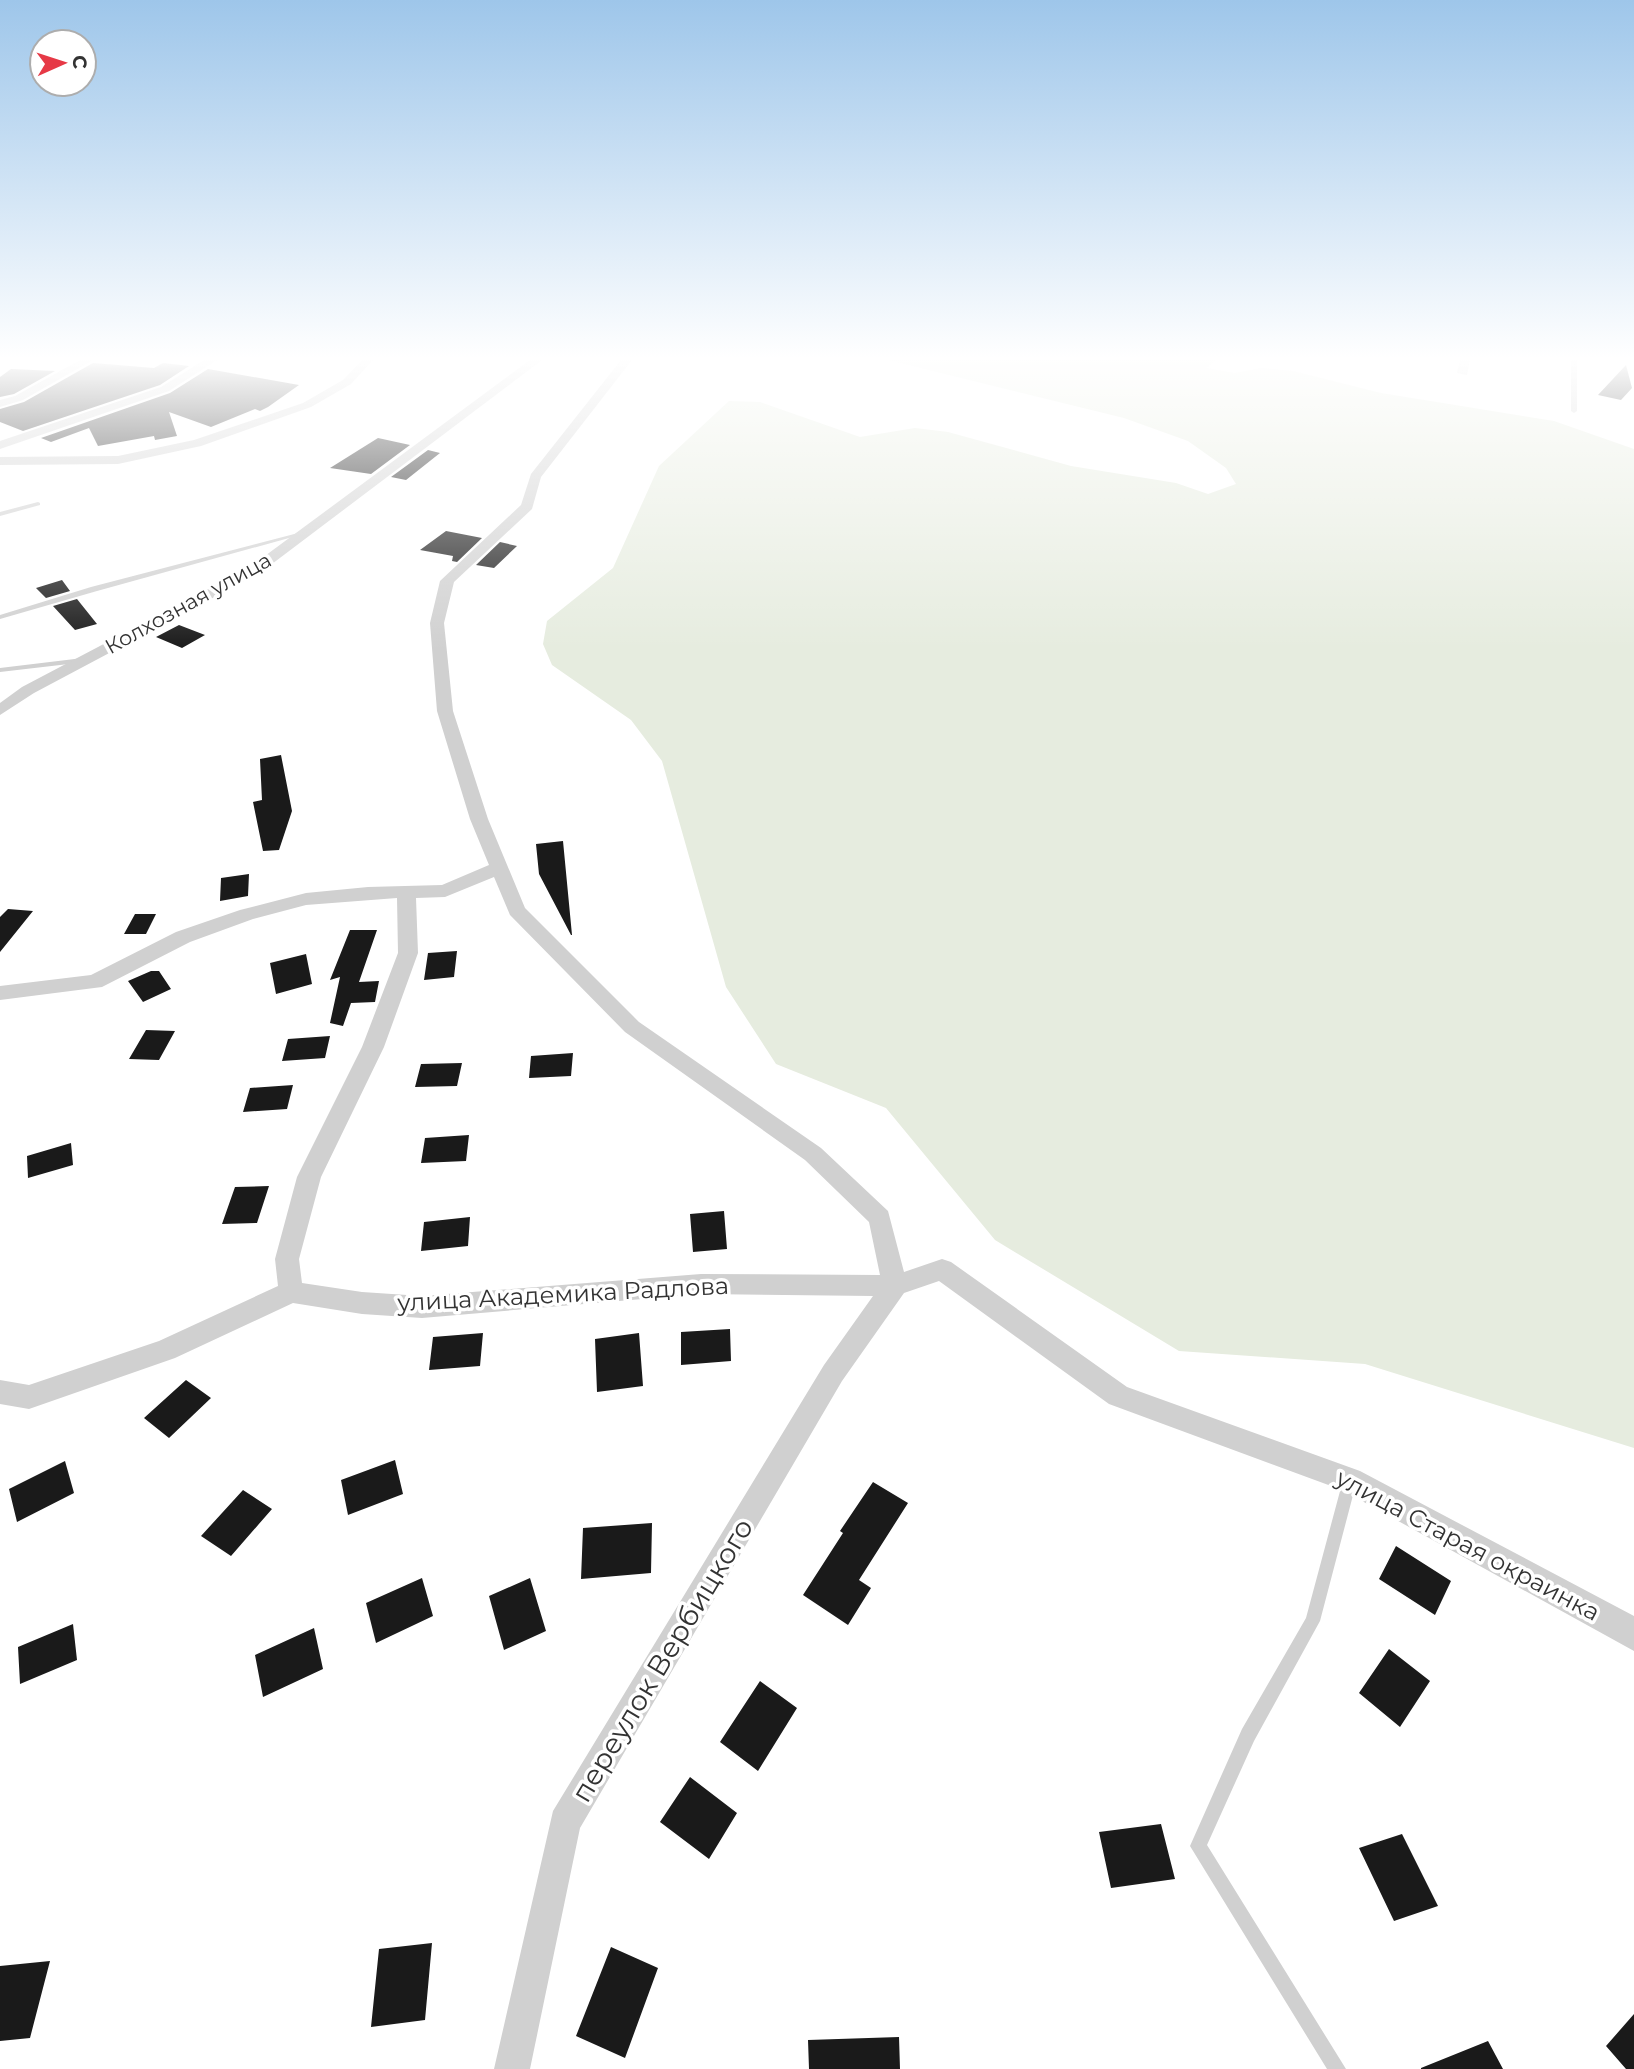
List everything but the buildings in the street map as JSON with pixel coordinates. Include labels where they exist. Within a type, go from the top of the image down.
[{"type":"street","points":[[0,461],[118,460],[134,457]]},
{"type":"street","name":"Колхозная улица","points":[[0,709],[28,690],[255,570],[406,457]]},
{"type":"street","points":[[551,457],[535,477],[527,506],[447,582],[438,623],[445,711],[479,818],[517,912],[632,1027],[813,1154],[880,1218],[895,1286]]},
{"type":"street","points":[[0,993],[95,982],[183,937],[258,911],[306,900],[445,891],[499,868]]},
{"type":"street","points":[[0,1392],[29,1396],[166,1350],[290,1292],[287,1259],[309,1177],[373,1047],[408,953],[406,892]]},
{"type":"street","name":"улица Старая окраинка","points":[[895,1286],[942,1269],[1118,1396],[1350,1480],[1612,1620],[1634,1636]]},
{"type":"street","name":"улица Академика Радлова","points":[[290,1292],[362,1303],[422,1307],[701,1284],[895,1286]]},
{"type":"street","name":"переулок Вербицкого","points":[[512,2069],[565,1823],[833,1373],[895,1286]]},
{"type":"lane","points":[[0,514],[38,504]]},
{"type":"lane","points":[[0,617],[303,533]]},
{"type":"lane","points":[[0,670],[86,659]]},
{"type":"lane","points":[[1337,2069],[1198,1846],[1248,1735],[1313,1621],[1350,1480]]},
{"type":"shaded area","points":[[669,457],[1037,457],[1071,466],[1176,483],[1208,494],[1236,484],[1226,468],[1210,457],[1634,457],[1634,1448],[1365,1364],[1179,1351],[995,1240],[886,1108],[776,1064],[726,987],[662,761],[631,720],[552,665],[543,644],[547,621],[613,568],[659,466]]}]
